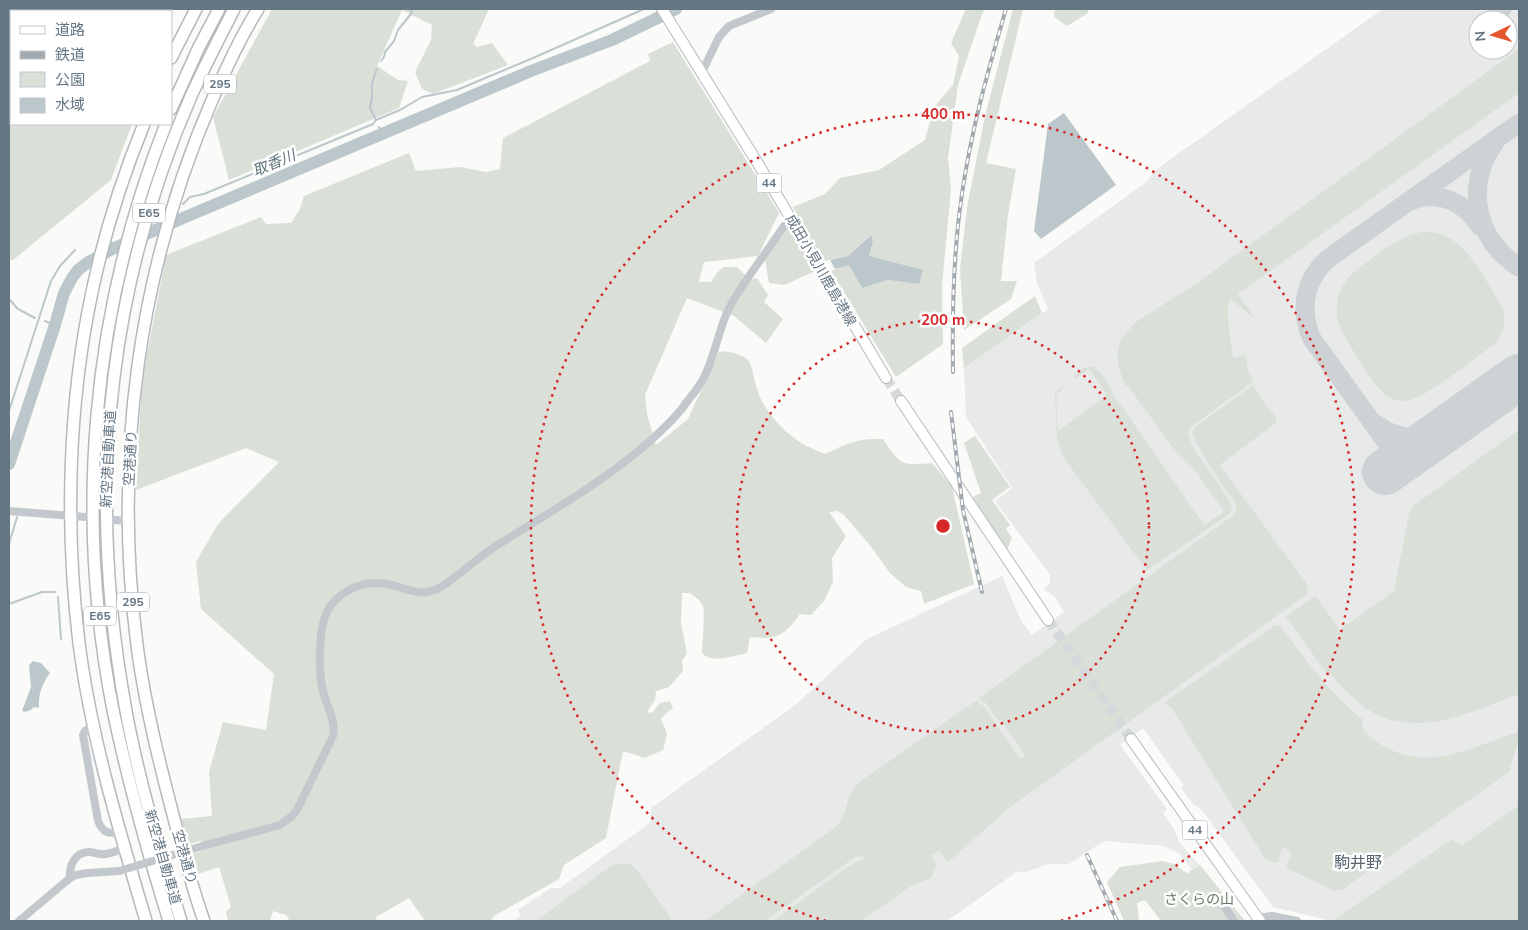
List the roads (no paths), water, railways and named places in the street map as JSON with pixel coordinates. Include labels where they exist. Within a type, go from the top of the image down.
[{"type":"highway","points":[[172,56],[196,9]]},
{"type":"highway","points":[[172,108],[199,47],[219,9]]},
{"type":"highway","name":"新空港自動車道","points":[[182,921],[157,838],[135,755],[124,703],[110,605],[106,544],[108,436],[112,387],[128,294],[150,206],[176,134],[211,53],[234,9]]},
{"type":"highway","name":"空港通り","points":[[204,921],[177,833],[149,716],[137,645],[128,521],[128,456],[137,371],[153,276],[187,161],[238,42],[258,9]]},
{"type":"highway","points":[[144,125],[129,161],[111,216],[92,292],[85,333],[72,443],[71,516],[73,581],[78,627],[94,727],[124,848],[146,921]]},
{"type":"highway","name":"新空港自動車道","points":[[166,125],[137,204],[124,250],[113,304],[99,386],[93,491],[98,607],[112,705],[138,816],[169,921]]},
{"type":"main road","name":"成田小見川鹿島港線","points":[[662,9],[792,220],[886,378]]},
{"type":"main road","points":[[901,401],[1048,620]]},
{"type":"main road","name":"44","points":[[1131,739],[1258,920]]},
{"type":"street","points":[[701,74],[719,37],[729,26],[771,9]]},
{"type":"street","points":[[19,921],[76,875],[120,871],[280,825],[291,817],[333,736],[334,728],[324,694],[321,644],[321,628],[324,616],[331,606],[344,592],[354,587],[370,584],[385,583],[419,593],[431,593],[478,558],[576,496],[629,459],[685,406],[705,375],[730,307],[784,226],[792,220]]},
{"type":"street","points":[[10,511],[85,517]]},
{"type":"street","points":[[114,520],[128,521]]},
{"type":"street","points":[[94,727],[85,731],[83,735],[94,805],[102,830],[111,833],[120,832]]},
{"type":"street","points":[[89,776],[105,772]]},
{"type":"street","points":[[70,878],[69,870],[79,855],[90,852],[106,854],[124,848]]},
{"type":"street","points":[[1218,897],[1234,921]]},
{"type":"street","points":[[1258,920],[1272,916],[1297,921]]},
{"type":"water","points":[[1064,113],[1116,185],[1041,239],[1034,231],[1048,124]]},
{"type":"water","points":[[871,235],[873,242],[869,256],[923,270],[919,284],[888,280],[862,288],[849,265],[835,269],[830,260],[848,256]]},
{"type":"water","points":[[33,661],[41,663],[50,673],[41,689],[39,708],[34,707],[24,712],[22,711],[31,687],[29,665]]},
{"type":"waterway","points":[[381,61],[385,52],[394,41],[398,30],[411,14],[412,9]]},
{"type":"waterway","points":[[183,204],[190,197],[204,194],[373,124],[376,120],[400,110],[422,97],[457,90],[644,9]]},
{"type":"waterway","name":"取香川","points":[[9,464],[64,293],[78,270],[87,263],[112,249],[183,218],[531,71],[612,40],[676,9]]},
{"type":"waterway","points":[[376,120],[370,108],[372,83],[377,69]]},
{"type":"waterway","name":"取香川","points":[[379,127],[382,134]]},
{"type":"waterway","points":[[9,411],[51,281],[60,266],[75,250]]},
{"type":"waterway","points":[[9,299],[18,309],[35,318]]},
{"type":"waterway","points":[[45,321],[55,325]]},
{"type":"waterway","points":[[9,544],[17,517]]},
{"type":"waterway","points":[[9,604],[42,592],[55,592]]},
{"type":"waterway","points":[[58,597],[61,639]]},
{"type":"tunnel","points":[[886,378],[901,401]]},
{"type":"tunnel","points":[[1048,620],[1131,739]]},
{"type":"railway","points":[[953,372],[954,283],[962,194],[970,147],[1006,9]]},
{"type":"railway","points":[[951,412],[963,510],[982,592]]},
{"type":"railway","points":[[1087,855],[1117,921]]},
{"type":"district","name":"駒井野","points":[[1358,862]]},
{"type":"park label","name":"さくらの山","points":[[1199,899]]}]
